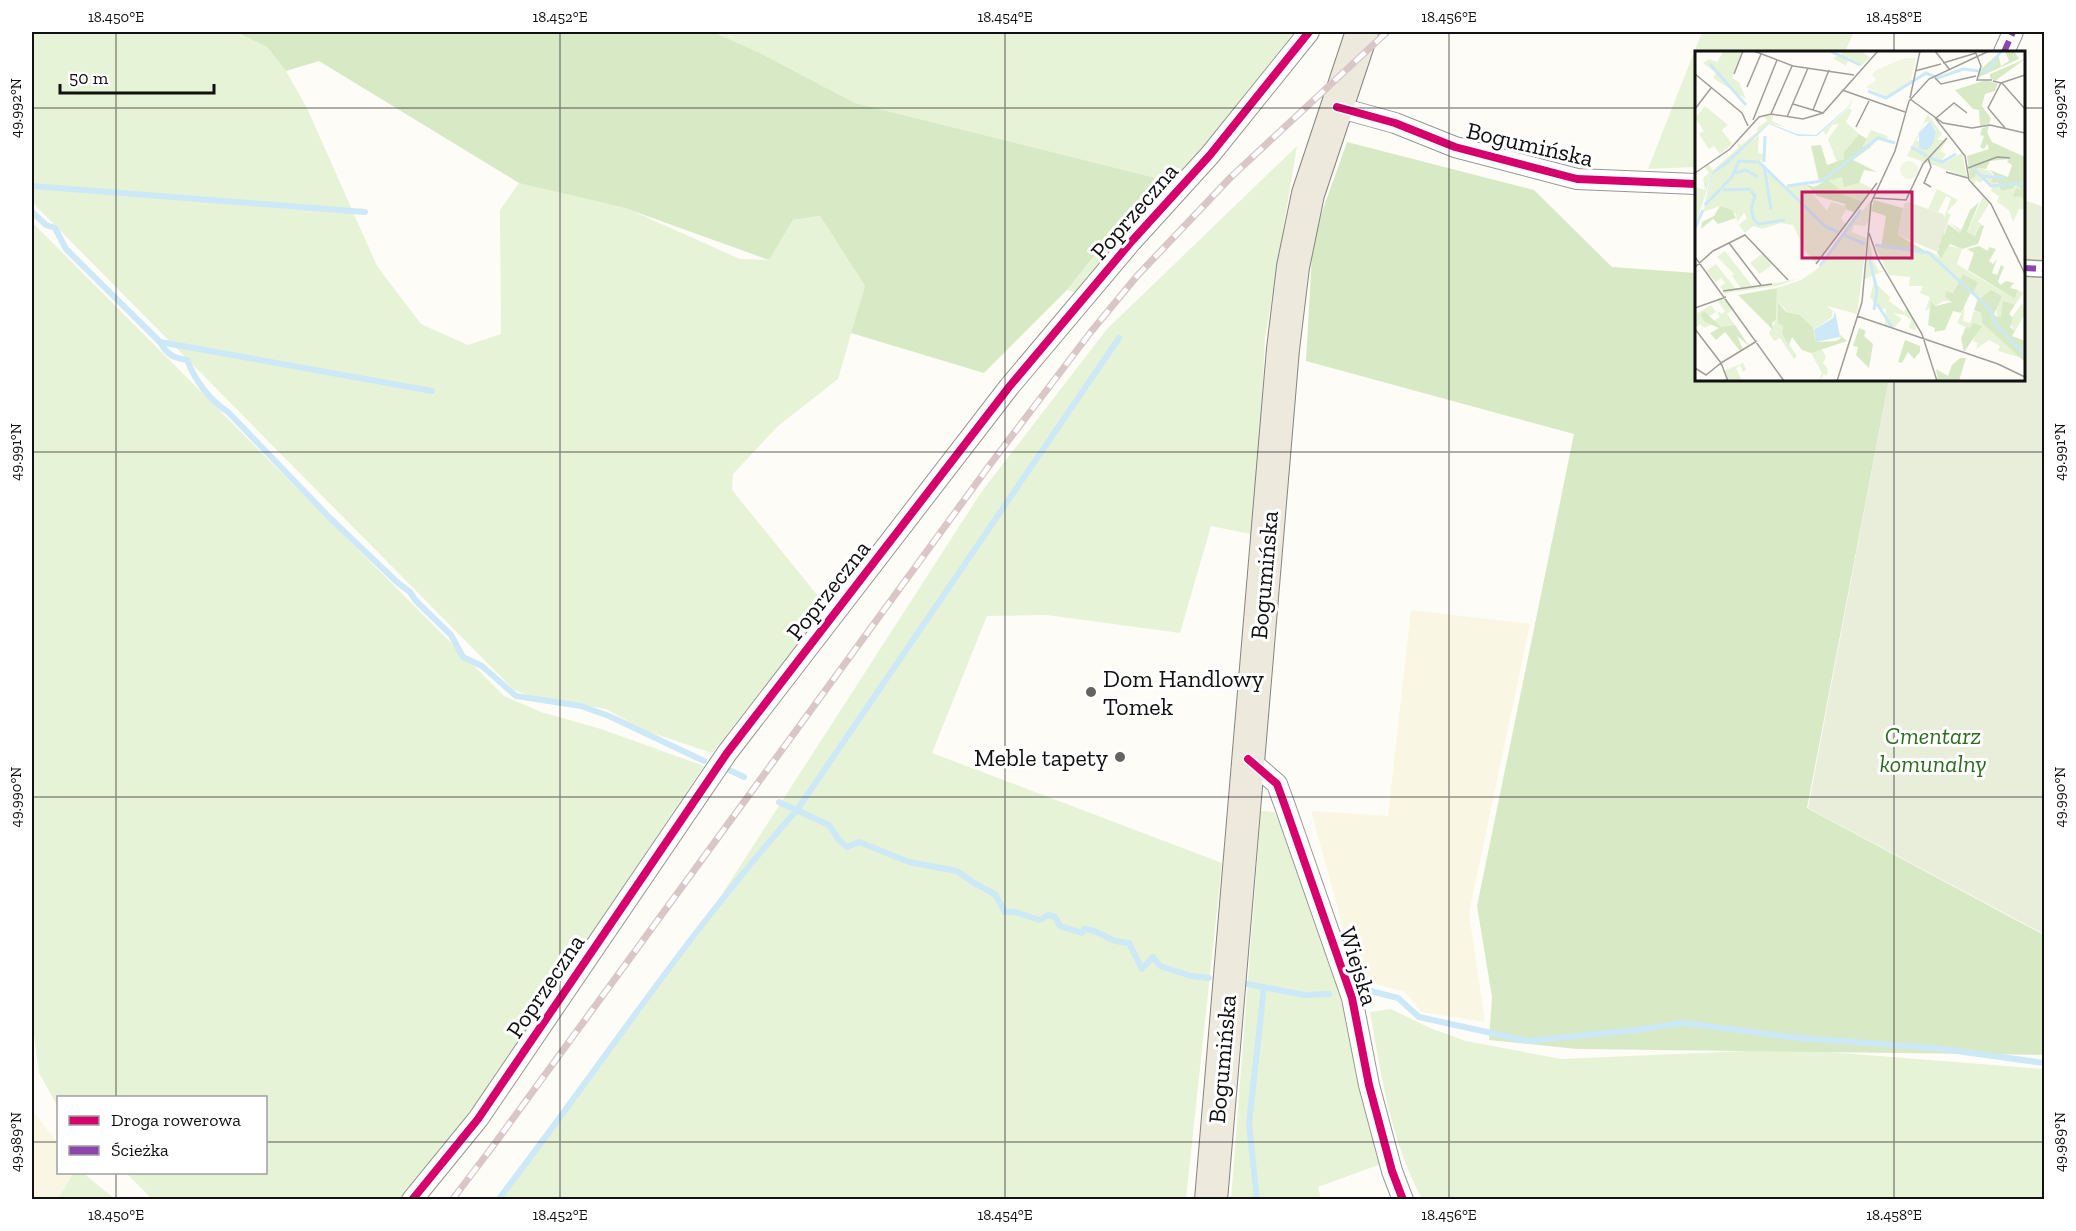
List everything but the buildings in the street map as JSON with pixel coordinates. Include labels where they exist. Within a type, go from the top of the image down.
[{"type":"main road","name":"Bogumińska","points":[[1211,1200],[1283,349],[1293,267],[1308,194],[1362,32]]},
{"type":"street","name":"Poprzeczna","points":[[412,1200],[478,1119],[734,744],[1010,387],[1131,242],[1210,155],[1309,32]]},
{"type":"street","points":[[2004,51],[2013,32]]},
{"type":"street","name":"Bogumińska","points":[[1336,107],[1395,123],[1455,147],[1577,179],[1695,184]]},
{"type":"street","points":[[2025,268],[2044,269]]},
{"type":"street","name":"Wiejska","points":[[1248,759],[1277,784],[1285,806],[1352,998],[1369,1085],[1392,1171],[1403,1200]]},
{"type":"shaded area","points":[[1411,610],[1530,624],[1469,913],[1485,1022],[1421,1012],[1405,992],[1357,979],[1311,811],[1388,816]]},
{"type":"shaded area","points":[[32,1109],[57,1143],[57,1174],[73,1174],[58,1199],[32,1199]]},
{"type":"green space","points":[[32,32],[235,32],[267,47],[286,71],[307,108],[377,266],[421,324],[468,345],[501,334],[500,210],[519,183],[552,175],[740,259],[769,260],[793,220],[820,216],[865,286],[838,379],[778,426],[733,474],[732,490],[827,607],[712,753],[646,731],[606,709],[528,695],[514,690],[32,202]]},
{"type":"green space","points":[[236,32],[713,32],[758,52],[855,103],[1156,178],[1067,290],[984,373],[851,333],[865,286],[820,216],[793,220],[769,260],[622,207],[519,183],[319,61],[286,71],[267,47]]},
{"type":"green space","points":[[713,32],[1294,32],[1212,137],[1077,293],[1067,290],[1156,178],[855,103],[758,52]]},
{"type":"green space","points":[[1702,32],[1854,32],[1845,51],[1695,51],[1695,167],[1648,169]]},
{"type":"green space","points":[[1347,142],[1534,190],[1612,267],[1695,273],[1695,381],[1889,381],[1807,808],[2044,935],[2044,1055],[1577,1049],[1489,1040],[1492,997],[1477,906],[1574,434],[1306,361],[1313,237]]},
{"type":"green space","points":[[1297,146],[1265,338],[1255,535],[1211,526],[1180,633],[1047,615],[987,616],[932,753],[1222,863],[1186,1199],[497,1200],[715,905],[982,491],[1107,329]]},
{"type":"green space","name":"Cmentarz komunalny","points":[[2025,200],[2044,207],[2044,934],[1808,808],[1889,381],[2025,381]]},
{"type":"green space","points":[[32,222],[504,696],[541,712],[601,729],[704,766],[496,1076],[403,1199],[152,1199],[127,1174],[267,1174],[267,1096],[57,1096],[57,1105],[39,1073],[32,1019]]},
{"type":"green space","points":[[1261,811],[1274,812],[1291,845],[1345,998],[1356,1073],[1381,1164],[1318,1187],[1321,1199],[1231,1200]]},
{"type":"green space","points":[[1391,1009],[1430,1028],[1466,1041],[1561,1059],[1790,1049],[2044,1069],[2044,1199],[1422,1199],[1402,1154],[1388,1108],[1370,1012]]},
{"type":"green space","points":[[73,1174],[84,1174],[115,1199],[58,1199]]},
{"type":"waterway","points":[[32,186],[365,212]]},
{"type":"waterway","points":[[32,212],[46,225],[55,228],[66,249],[160,342],[168,353],[187,360],[194,376],[209,396],[228,412],[330,518],[410,592],[416,601],[451,635],[463,657],[482,666],[516,696],[581,706],[609,716],[704,761]]},
{"type":"waterway","points":[[498,1200],[718,904],[797,810],[1119,338]]},
{"type":"waterway","points":[[160,342],[432,391]]},
{"type":"waterway","points":[[727,769],[744,777]]},
{"type":"waterway","points":[[779,802],[829,825],[847,847],[859,842],[909,862],[957,871],[995,894],[1005,912],[1015,912],[1040,920],[1048,915],[1055,917],[1060,926],[1082,933],[1084,929],[1092,930],[1113,940],[1129,943],[1142,969],[1153,957],[1160,966],[1191,976],[1209,978]]},
{"type":"waterway","points":[[1247,984],[1305,995],[1329,994]]},
{"type":"waterway","points":[[1257,1200],[1249,1124],[1264,987]]},
{"type":"waterway","points":[[1359,988],[1398,998],[1419,1017],[1528,1041],[1683,1023],[1799,1038],[1935,1048],[2044,1063]]},
{"type":"railway","points":[[452,1200],[989,466],[1090,333],[1137,276],[1231,177],[1387,32]]},
{"type":"marked path","points":[[2004,51],[2013,32]]},
{"type":"marked path","points":[[2025,268],[2044,269]]},
{"type":"cycle path","points":[[412,1200],[478,1119],[727,753],[1009,387],[1131,242],[1210,155],[1309,32]]},
{"type":"cycle path","points":[[1337,107],[1395,123],[1455,147],[1577,179],[1695,184]]},
{"type":"cycle path","points":[[1248,759],[1277,784],[1285,806],[1352,998],[1369,1085],[1392,1171],[1403,1200]]},
{"type":"place","name":"Dom Handlowy Tomek","points":[[1091,692]]},
{"type":"place","name":"Meble tapety","points":[[1120,757]]}]
